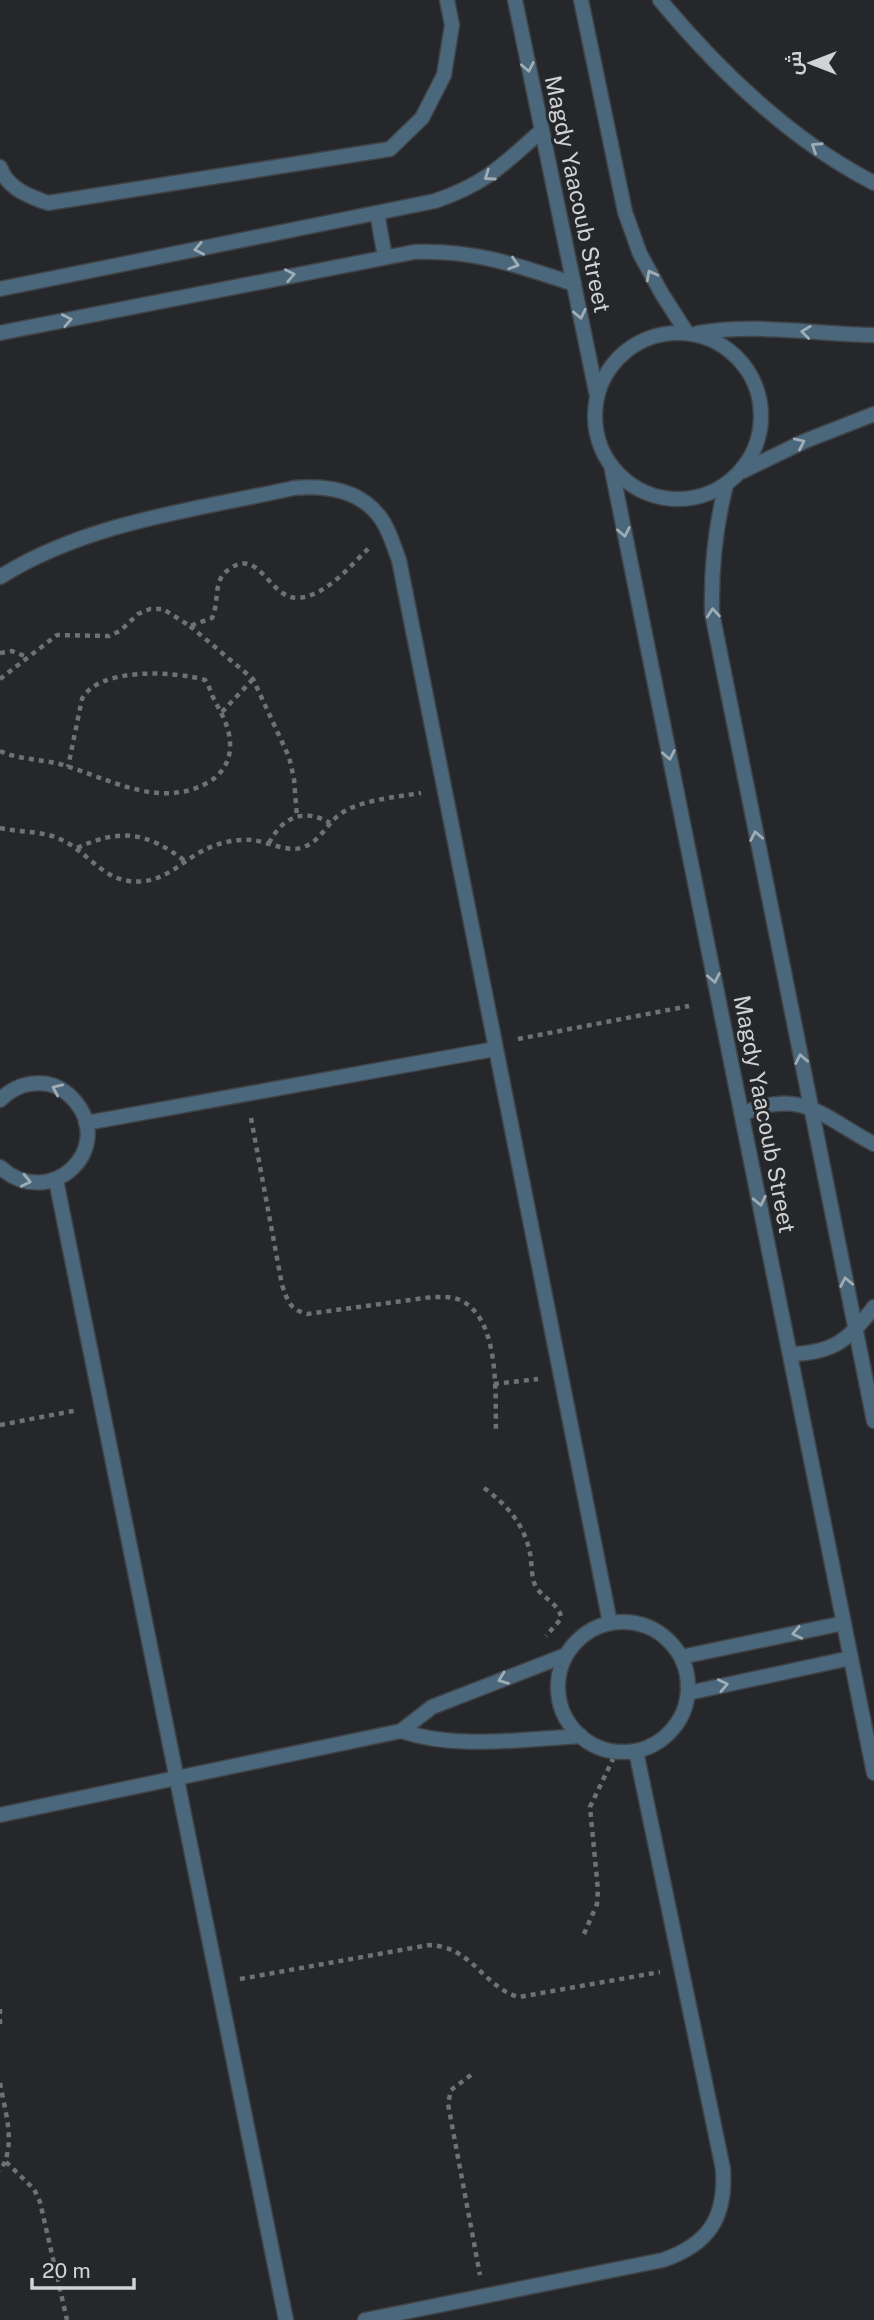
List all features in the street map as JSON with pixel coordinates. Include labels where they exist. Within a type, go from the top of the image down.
[{"type":"street","points":[[0,167],[2,173],[21,193],[48,203],[390,149],[422,118],[444,75],[452,25],[447,0]]},
{"type":"street","name":"Magdy Yaacoub Street","points":[[515,0],[597,398]]},
{"type":"street","name":"Magdy Yaacoub Street","points":[[581,0],[625,212],[640,254],[662,294],[691,333]]},
{"type":"street","points":[[660,0],[695,42],[748,94],[806,140],[874,183]]},
{"type":"street","points":[[0,289],[435,201],[479,184],[541,131]]},
{"type":"street","points":[[377,213],[385,257]]},
{"type":"street","points":[[0,333],[414,252],[460,252],[488,257],[574,284]]},
{"type":"street","points":[[691,333],[712,340],[729,350],[744,364],[754,381],[760,400],[762,419],[758,439],[751,457],[726,485],[702,496],[677,499],[652,495],[629,484],[611,465],[597,433],[597,398],[606,375],[620,356],[640,342],[663,334],[728,328],[756,327],[828,334],[874,335]]},
{"type":"street","points":[[739,473],[805,440],[874,414]]},
{"type":"street","name":"Magdy Yaacoub Street","points":[[611,465],[874,1773]]},
{"type":"street","name":"Magdy Yaacoub Street","points":[[726,485],[712,559],[712,613],[874,1421]]},
{"type":"street","points":[[0,577],[38,555],[114,527],[294,488],[317,486],[341,490],[362,501],[380,517],[399,561],[610,1623]]},
{"type":"street","points":[[86,1123],[495,1047]]},
{"type":"street","points":[[0,1100],[22,1085],[38,1083],[55,1086],[69,1094],[80,1107],[86,1123],[87,1137],[85,1150],[78,1163],[56,1180],[40,1184],[24,1182],[10,1176],[0,1167]]},
{"type":"street","points":[[742,1114],[764,1104],[788,1102],[811,1108],[874,1144]]},
{"type":"street","points":[[56,1180],[286,2320]]},
{"type":"street","points":[[791,1354],[814,1353],[837,1345],[856,1331],[874,1307]]},
{"type":"street","points":[[0,1815],[401,1731],[432,1707],[562,1657],[592,1629],[610,1623],[635,1623],[659,1632],[672,1643],[681,1657],[687,1675],[688,1693],[683,1713],[672,1731],[656,1744],[636,1751],[616,1752],[598,1747],[581,1736],[567,1719],[559,1698],[562,1657]]},
{"type":"street","points":[[681,1657],[844,1623]]},
{"type":"street","points":[[688,1693],[851,1658]]},
{"type":"street","points":[[401,1731],[428,1739],[456,1742],[581,1736]]},
{"type":"street","points":[[365,2320],[663,2260],[686,2252],[705,2237],[718,2217],[724,2193],[723,2169],[636,1751]]},
{"type":"path","points":[[190,626],[212,618],[220,580],[226,571],[235,565],[247,563],[256,567],[278,591],[288,597],[316,594],[388,531]]},
{"type":"path","points":[[0,679],[57,635],[109,636],[120,631],[138,614],[150,609],[163,609],[190,626],[253,679],[289,757],[297,817]]},
{"type":"path","points":[[0,653],[12,651],[27,657]]},
{"type":"path","points":[[0,751],[68,767],[120,786],[174,794],[196,789],[215,779],[223,771],[230,754],[230,733],[205,680],[140,674],[101,681],[91,686],[82,699],[68,767]]},
{"type":"path","points":[[222,712],[253,679]]},
{"type":"path","points":[[0,828],[50,834],[77,848],[106,873],[130,881],[146,881],[176,870],[197,853],[234,841],[249,840],[292,849],[304,847],[320,838],[339,814],[355,806],[443,789]]},
{"type":"path","points":[[268,843],[276,830],[287,820],[313,816],[330,823]]},
{"type":"path","points":[[77,848],[114,835],[134,835],[165,846],[185,861]]},
{"type":"path","points":[[495,1047],[689,1006]]},
{"type":"path","points":[[247,1093],[282,1285],[295,1311],[307,1314],[432,1297],[450,1297],[462,1301],[475,1310],[484,1323],[490,1340],[496,1431]]},
{"type":"path","points":[[494,1384],[562,1376]]},
{"type":"path","points":[[0,1425],[101,1405]]},
{"type":"path","points":[[484,1488],[497,1497],[519,1522],[526,1536],[536,1587],[562,1615],[546,1636],[562,1657]]},
{"type":"path","points":[[584,1934],[597,1904],[598,1890],[590,1807],[616,1752]]},
{"type":"path","points":[[218,1983],[429,1945],[453,1948],[508,1992],[519,1997],[682,1968]]},
{"type":"path","points":[[0,2009],[0,2025]]},
{"type":"path","points":[[471,2075],[451,2090],[448,2104],[484,2297]]},
{"type":"path","points":[[0,2083],[9,2148],[6,2162],[0,2171]]},
{"type":"path","points":[[6,2162],[34,2189],[40,2203],[67,2320]]}]
